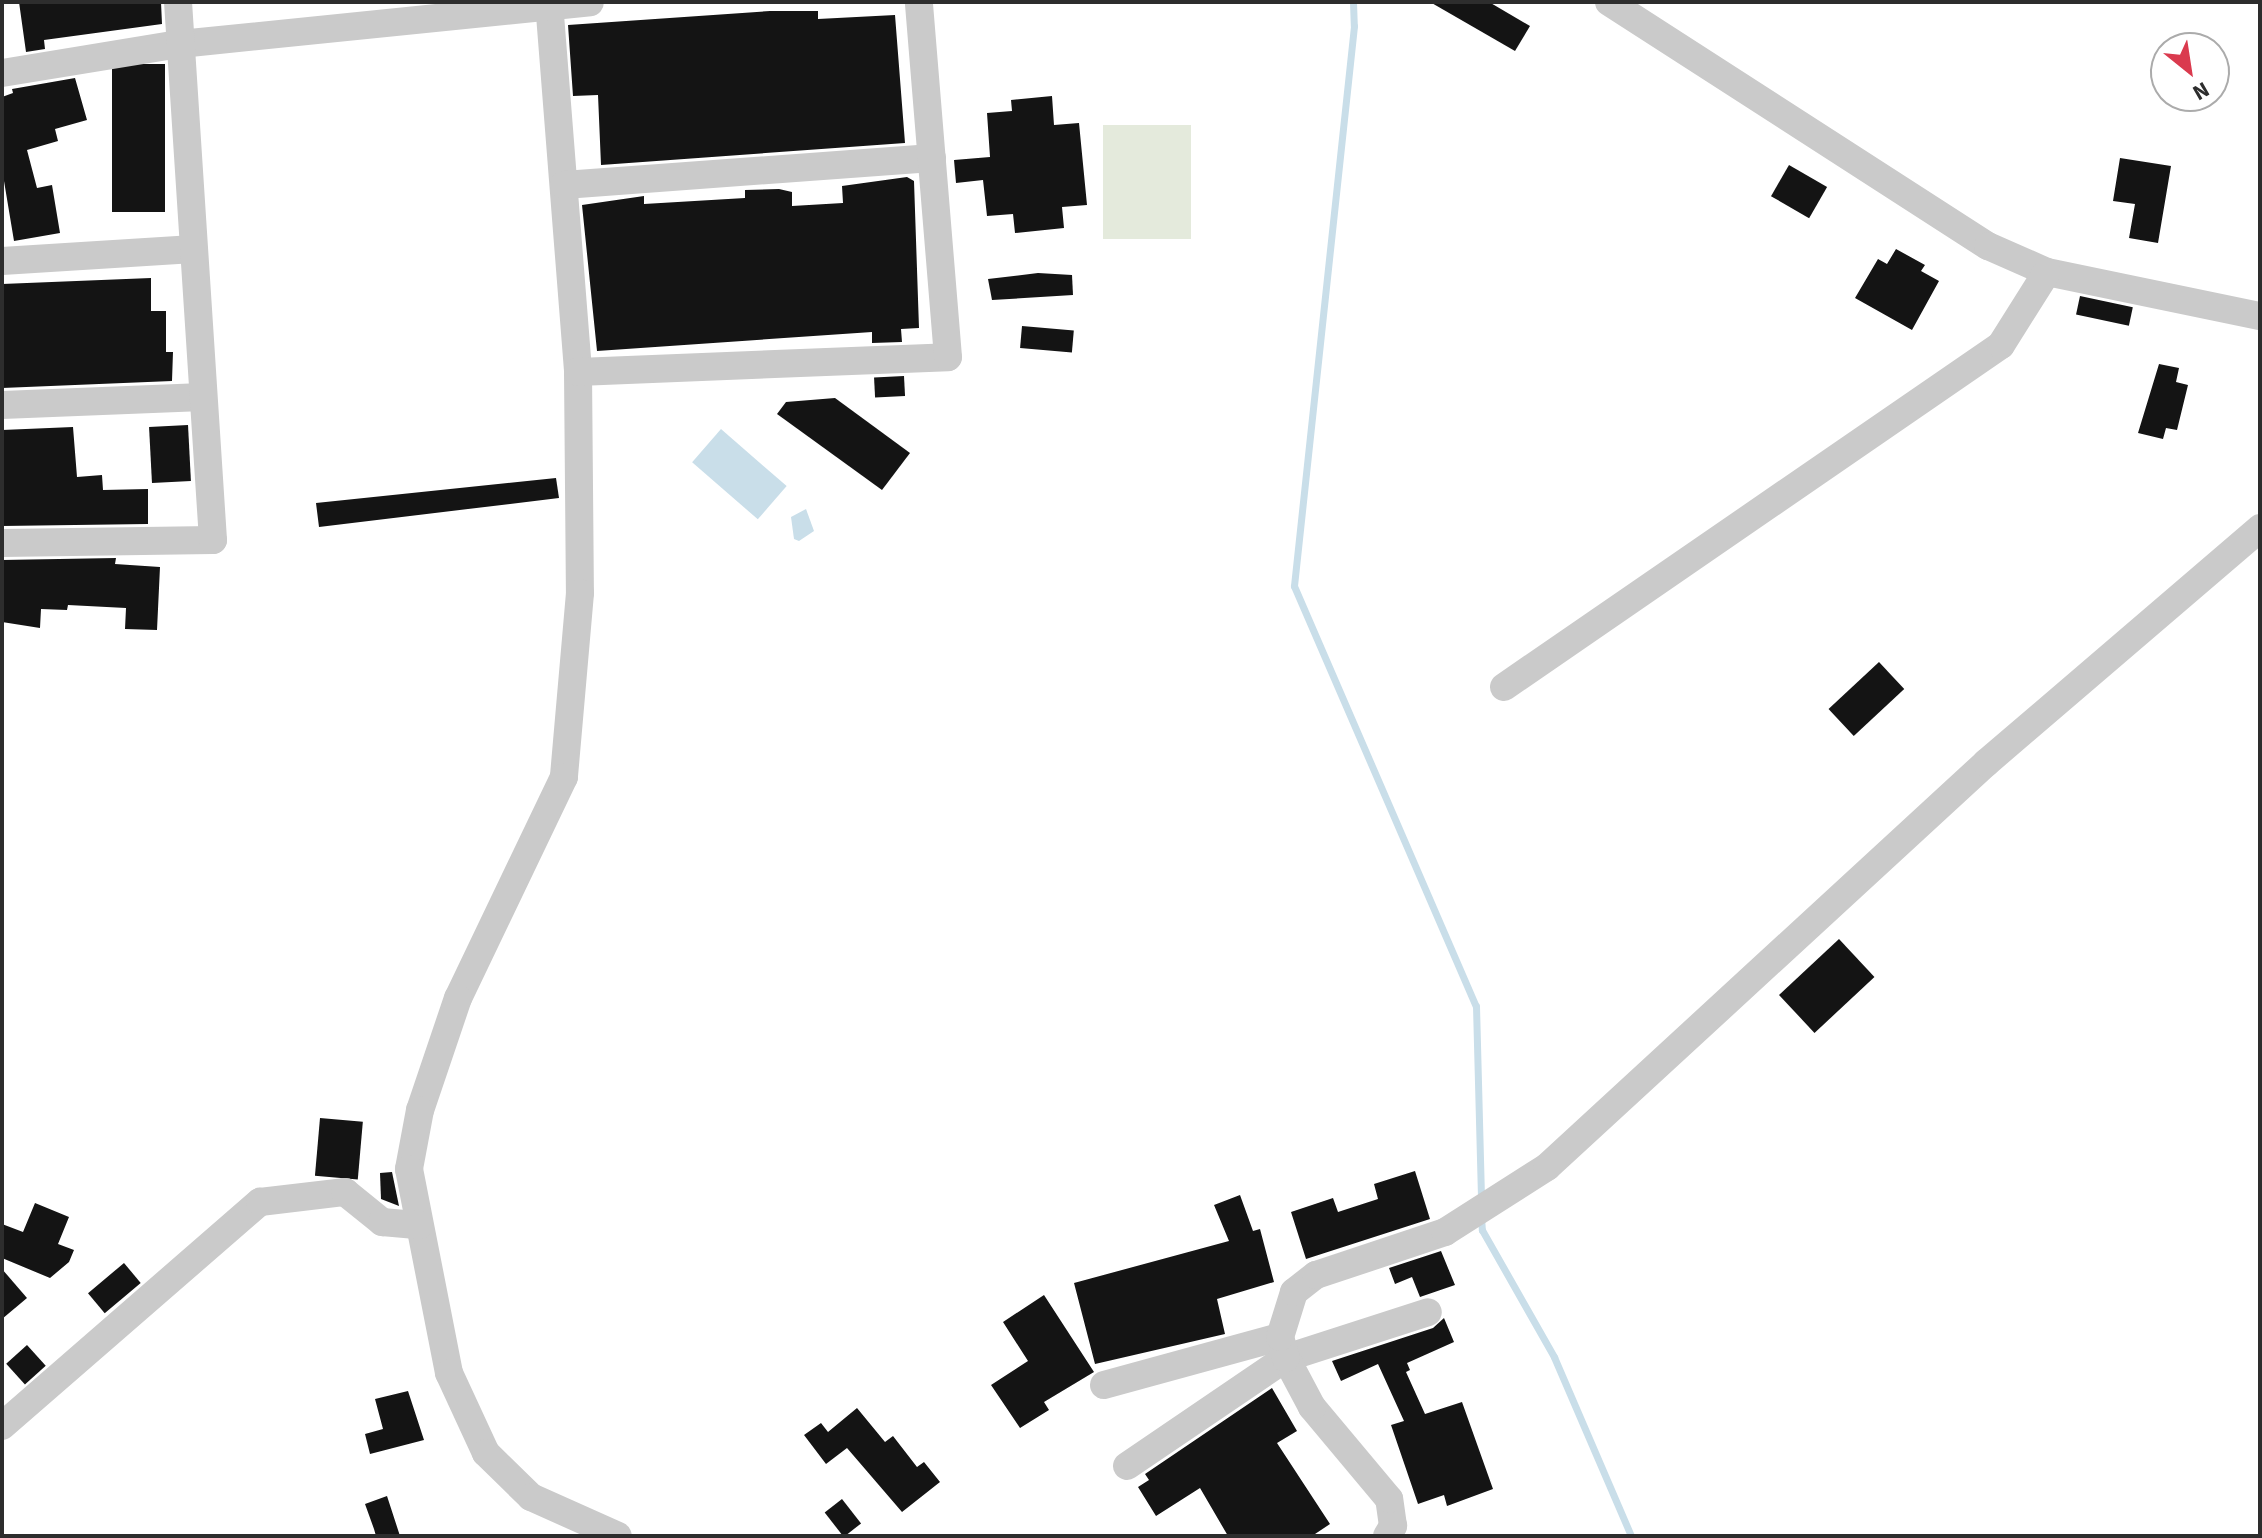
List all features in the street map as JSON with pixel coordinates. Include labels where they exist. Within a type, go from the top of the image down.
[{"type":"street","points":[[2,543],[213,540],[178,2]]},
{"type":"street","points":[[2,73],[180,44],[549,3],[590,2]]},
{"type":"street","points":[[578,372],[948,357],[919,2]]},
{"type":"street","points":[[1609,2],[1988,246],[2047,272],[2260,316]]},
{"type":"street","points":[[549,3],[578,372],[580,593],[564,777],[458,998],[420,1110],[409,1169],[449,1373],[486,1453],[531,1497],[618,1536]]},
{"type":"street","points":[[564,185],[932,158]]},
{"type":"street","points":[[2,261],[194,249]]},
{"type":"street","points":[[1504,687],[2001,345],[2047,272]]},
{"type":"street","points":[[2,405],[203,397]]},
{"type":"street","points":[[1387,1536],[1393,1526],[1389,1499],[1312,1407],[1283,1348],[1294,1292],[1316,1275],[1445,1232],[1547,1167],[1986,763],[2260,528]]},
{"type":"street","points":[[2,1426],[260,1202],[345,1192],[382,1222],[419,1225]]},
{"type":"street","points":[[1104,1385],[1283,1348],[1428,1312]]},
{"type":"street","points":[[1127,1466],[1283,1348]]},
{"type":"shaded area","points":[[1103,125],[1191,125],[1191,239],[1103,239]]},
{"type":"water","points":[[721,429],[787,486],[758,519],[692,462]]},
{"type":"water","points":[[806,509],[814,531],[799,541],[794,539],[791,517]]},
{"type":"building","points":[[19,2],[161,2],[162,24],[44,40],[45,49],[26,52]]},
{"type":"building","points":[[1430,2],[1489,2],[1530,26],[1515,51]]},
{"type":"building","points":[[770,11],[818,11],[818,19],[895,15],[905,143],[601,165],[598,95],[573,96],[568,25]]},
{"type":"building","points":[[112,64],[165,64],[165,212],[112,212]]},
{"type":"building","points":[[75,78],[87,120],[55,129],[58,141],[27,150],[37,188],[52,185],[60,233],[14,241],[2,169],[2,97],[13,93],[12,89]]},
{"type":"building","points":[[1052,96],[1054,125],[1079,123],[1087,205],[1062,207],[1064,228],[1015,233],[1013,214],[987,216],[983,180],[956,183],[954,160],[990,157],[987,113],[1012,111],[1011,100]]},
{"type":"building","points":[[2120,158],[2171,166],[2158,243],[2129,238],[2135,204],[2113,201]]},
{"type":"building","points":[[1789,165],[1827,187],[1809,218],[1771,196]]},
{"type":"building","points":[[907,177],[914,181],[919,328],[901,329],[902,342],[872,343],[872,332],[597,351],[582,205],[644,196],[644,204],[745,198],[745,190],[779,189],[792,192],[792,206],[843,203],[842,186]]},
{"type":"building","points":[[1896,249],[1925,265],[1921,271],[1939,281],[1912,330],[1855,298],[1878,259],[1887,264]]},
{"type":"building","points":[[1038,273],[1072,275],[1073,295],[992,300],[988,279]]},
{"type":"building","points":[[151,278],[151,311],[166,311],[166,352],[173,352],[172,381],[2,388],[2,284]]},
{"type":"building","points":[[2080,296],[2133,307],[2129,326],[2076,315]]},
{"type":"building","points":[[1022,326],[1074,331],[1072,352],[1020,348]]},
{"type":"building","points":[[2159,364],[2179,368],[2176,382],[2188,385],[2177,430],[2166,428],[2163,439],[2138,433]]},
{"type":"building","points":[[904,376],[905,396],[875,398],[874,378]]},
{"type":"building","points":[[835,398],[910,453],[882,490],[777,414],[786,402]]},
{"type":"building","points":[[188,425],[191,481],[152,483],[149,427]]},
{"type":"building","points":[[73,427],[77,477],[102,475],[103,490],[148,489],[148,524],[2,526],[2,430]]},
{"type":"building","points":[[556,478],[559,498],[319,527],[316,503]]},
{"type":"building","points":[[116,558],[115,564],[160,567],[157,630],[125,629],[126,608],[68,605],[67,610],[41,609],[40,628],[2,622],[2,560]]},
{"type":"building","points":[[1879,662],[1904,689],[1854,736],[1829,709]]},
{"type":"building","points":[[1839,939],[1874,977],[1814,1033],[1779,995]]},
{"type":"building","points":[[320,1118],[363,1122],[358,1180],[315,1176]]},
{"type":"building","points":[[1415,1171],[1430,1219],[1306,1259],[1291,1212],[1333,1198],[1338,1212],[1378,1199],[1374,1184]]},
{"type":"building","points":[[392,1172],[399,1206],[381,1199],[380,1173]]},
{"type":"building","points":[[1240,1195],[1253,1231],[1260,1229],[1274,1282],[1217,1299],[1225,1334],[1095,1364],[1074,1283],[1229,1241],[1214,1205]]},
{"type":"building","points":[[35,1203],[69,1217],[58,1244],[74,1250],[69,1262],[50,1278],[2,1258],[2,1224],[23,1232]]},
{"type":"building","points":[[1441,1251],[1455,1285],[1420,1297],[1412,1277],[1395,1284],[1389,1268]]},
{"type":"building","points":[[124,1263],[141,1283],[105,1313],[88,1293]]},
{"type":"building","points":[[2,1269],[27,1298],[2,1319]]},
{"type":"building","points":[[1044,1295],[1094,1372],[1044,1402],[1049,1410],[1020,1428],[991,1385],[1028,1361],[1003,1322]]},
{"type":"building","points":[[1444,1318],[1454,1342],[1407,1363],[1410,1370],[1406,1372],[1425,1414],[1462,1402],[1493,1489],[1447,1506],[1444,1495],[1418,1504],[1391,1425],[1404,1421],[1378,1364],[1341,1381],[1332,1361],[1433,1328]]},
{"type":"building","points":[[27,1345],[46,1366],[25,1385],[6,1364]]},
{"type":"building","points":[[1272,1388],[1297,1431],[1277,1443],[1330,1524],[1312,1536],[1228,1536],[1200,1488],[1156,1516],[1138,1487],[1149,1480],[1145,1474]]},
{"type":"building","points":[[408,1391],[424,1440],[370,1454],[365,1434],[383,1429],[375,1399]]},
{"type":"building","points":[[857,1408],[885,1442],[893,1436],[917,1467],[924,1462],[940,1482],[902,1512],[847,1448],[826,1464],[804,1435],[821,1423],[828,1432]]},
{"type":"building","points":[[387,1496],[400,1536],[376,1536],[365,1504]]},
{"type":"building","points":[[842,1499],[861,1523],[843,1536],[825,1513]]},
{"type":"waterway","points":[[1353,2],[1354,26],[1294,586],[1476,1006],[1481,1201]]},
{"type":"waterway","points":[[1481,1217],[1482,1230],[1554,1357],[1631,1536]]}]
